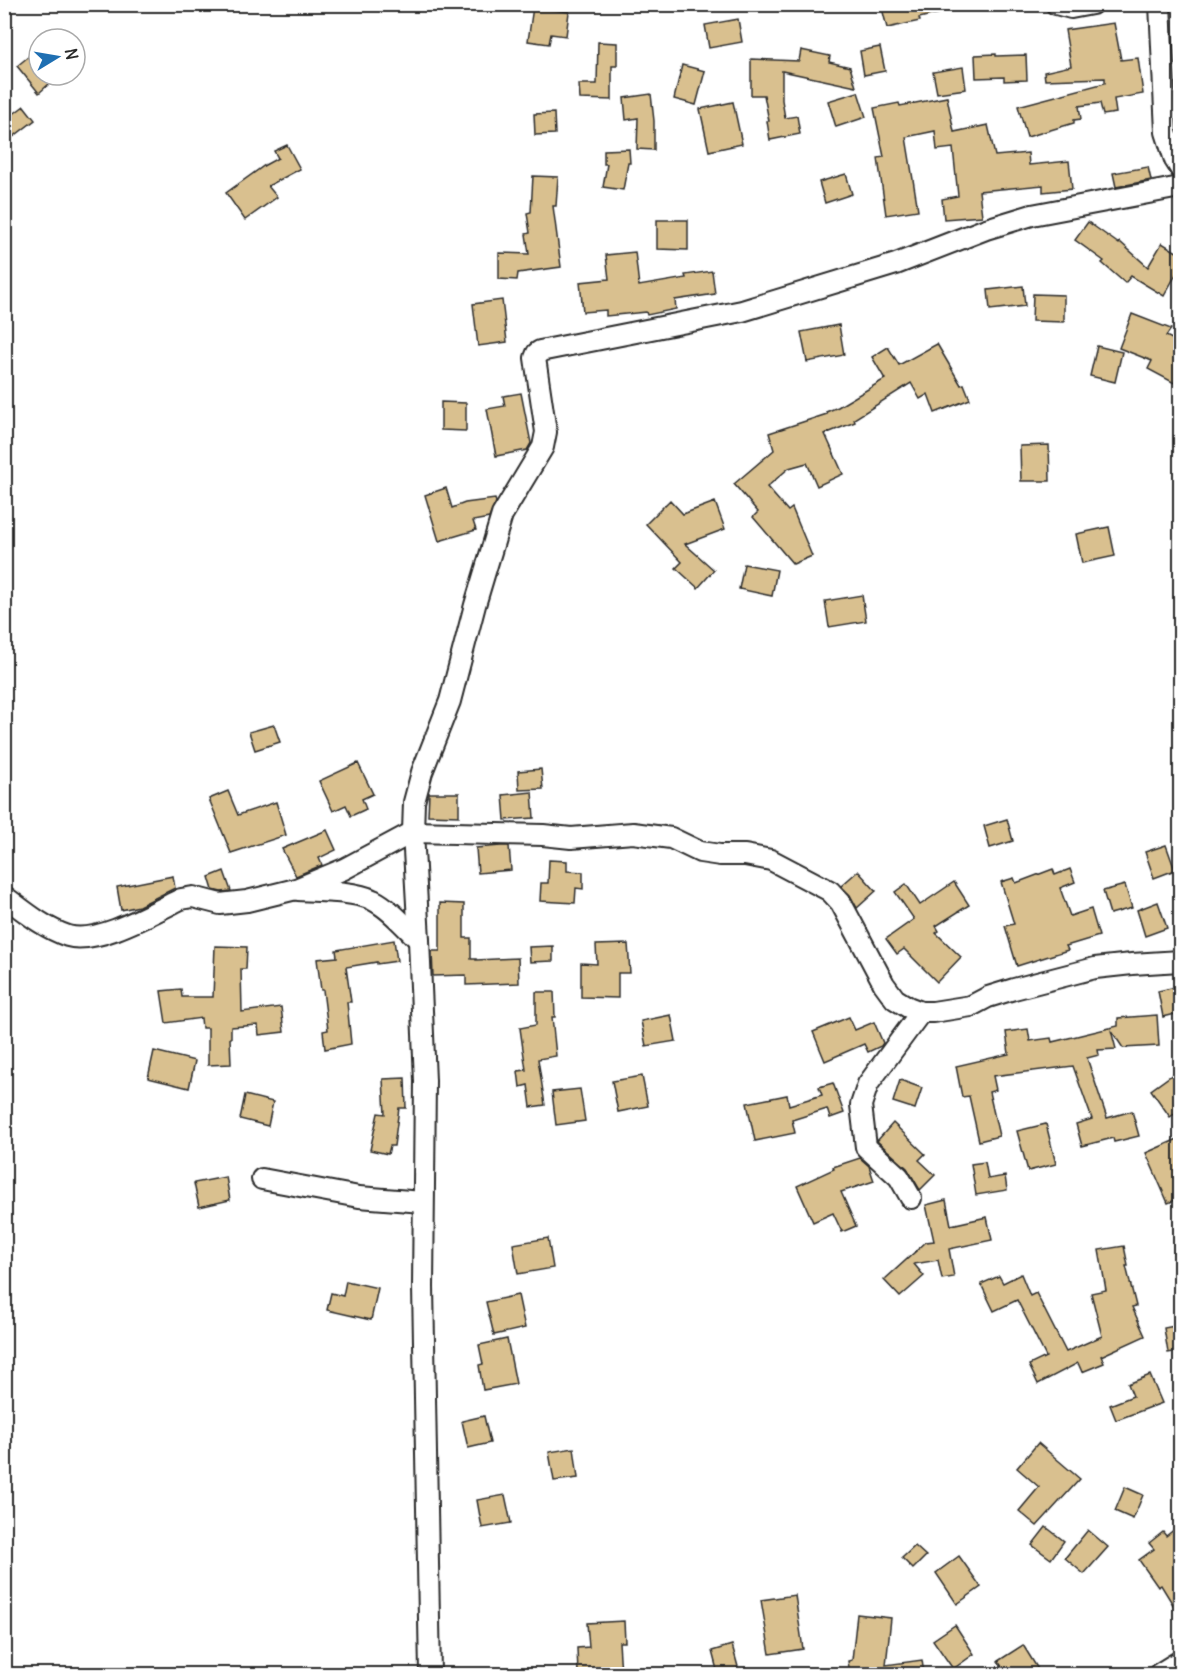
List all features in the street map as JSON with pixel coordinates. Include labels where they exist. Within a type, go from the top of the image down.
[{"type":"street","points":[[1056,4],[1071,9],[1092,4]]},
{"type":"street","points":[[1160,4],[1166,132],[1180,168]]},
{"type":"street","points":[[430,1674],[423,1298],[425,1081],[413,832],[414,802],[422,772],[450,701],[502,515],[543,447],[546,432],[535,358],[537,353],[742,311],[886,267],[986,229],[1032,215],[1180,187]]},
{"type":"street","points":[[4,896],[33,919],[68,936],[84,938],[107,933],[181,899],[193,897],[220,904],[246,901],[296,889],[344,869],[413,832],[543,835],[571,838],[633,833],[670,838],[700,852],[745,855],[771,860],[830,891],[841,903],[884,984],[895,999],[921,1012],[971,1006],[988,997],[1014,989],[1095,968],[1180,962]]},
{"type":"street","points":[[296,889],[360,895],[372,899],[382,905],[419,940]]},
{"type":"street","points":[[911,1198],[899,1177],[866,1146],[861,1105],[868,1084],[921,1012]]},
{"type":"street","points":[[262,1179],[359,1197],[423,1202]]},
{"type":"street","points":[[1159,1674],[1180,1661]]},
{"type":"building","points":[[881,4],[949,4],[949,11],[919,18],[920,21],[887,28]]},
{"type":"building","points":[[533,7],[569,12],[566,36],[551,34],[549,44],[528,41]]},
{"type":"building","points":[[738,19],[742,42],[709,48],[705,25]]},
{"type":"building","points":[[1114,23],[1121,60],[1138,58],[1143,94],[1114,99],[1116,113],[1103,115],[1100,103],[1079,106],[1081,119],[1027,137],[1018,106],[1105,83],[1105,78],[1045,80],[1044,72],[1071,66],[1065,30]]},
{"type":"building","points":[[598,42],[617,43],[617,66],[612,66],[612,100],[580,99],[579,84],[597,84]]},
{"type":"building","points":[[880,47],[885,71],[864,75],[860,51]]},
{"type":"building","points":[[801,50],[830,56],[829,62],[850,67],[856,87],[782,71],[782,100],[785,118],[797,116],[800,134],[770,140],[764,95],[751,95],[751,59],[799,61]]},
{"type":"building","points":[[996,54],[996,56],[1026,55],[1027,80],[1004,81],[1004,77],[976,78],[975,55]]},
{"type":"building","points":[[27,58],[27,78],[17,66]]},
{"type":"building","points":[[682,65],[705,71],[696,105],[674,99]]},
{"type":"building","points":[[963,67],[966,89],[937,93],[933,72]]},
{"type":"building","points":[[34,87],[46,87],[39,93]]},
{"type":"building","points":[[858,92],[866,117],[836,127],[828,101]]},
{"type":"building","points":[[651,94],[654,150],[637,149],[638,118],[626,120],[624,98]]},
{"type":"building","points":[[947,97],[954,132],[988,125],[995,156],[1028,153],[1029,165],[1069,161],[1072,189],[1043,192],[1043,185],[979,191],[982,216],[944,219],[942,199],[958,196],[953,148],[937,150],[935,131],[906,137],[918,210],[886,215],[878,158],[884,157],[874,108],[899,103],[900,106]]},
{"type":"building","points":[[733,102],[742,144],[709,151],[700,109]]},
{"type":"building","points":[[24,106],[35,120],[4,144],[4,121]]},
{"type":"building","points":[[554,113],[555,134],[535,135],[534,114]]},
{"type":"building","points":[[287,145],[300,169],[268,186],[277,197],[245,220],[226,193],[278,158],[274,151]]},
{"type":"building","points":[[629,149],[630,163],[628,163],[623,190],[603,187],[607,164],[604,164],[604,150]]},
{"type":"building","points":[[1148,167],[1151,180],[1116,187],[1113,173]]},
{"type":"building","points":[[846,174],[852,194],[825,203],[819,182]]},
{"type":"building","points":[[533,176],[558,177],[556,206],[553,206],[561,267],[518,273],[517,280],[499,279],[499,253],[529,254],[526,234],[530,233],[527,213],[531,212]]},
{"type":"building","points":[[657,220],[688,220],[688,250],[657,249]]},
{"type":"building","points":[[1088,222],[1119,244],[1120,242],[1148,267],[1162,243],[1180,254],[1180,267],[1164,296],[1131,276],[1125,283],[1102,263],[1104,261],[1075,240]]},
{"type":"building","points":[[635,252],[639,286],[712,271],[715,294],[675,300],[676,309],[647,315],[646,312],[606,316],[606,310],[583,312],[580,282],[609,279],[606,255]]},
{"type":"building","points":[[1023,286],[1025,306],[990,310],[988,290]]},
{"type":"building","points":[[1033,294],[1064,295],[1064,322],[1032,321]]},
{"type":"building","points":[[502,300],[507,342],[478,346],[473,304]]},
{"type":"building","points":[[1132,314],[1171,329],[1166,336],[1180,343],[1180,386],[1148,369],[1152,361],[1119,348]]},
{"type":"building","points":[[839,325],[844,355],[807,362],[801,332]]},
{"type":"building","points":[[937,344],[961,385],[964,384],[970,399],[935,413],[928,394],[920,399],[911,383],[854,419],[855,422],[825,434],[843,474],[817,486],[807,463],[789,468],[767,487],[788,511],[792,508],[812,556],[793,564],[753,517],[758,512],[734,484],[774,450],[769,433],[827,414],[826,412],[885,379],[872,357],[888,347],[899,365]]},
{"type":"building","points":[[1097,346],[1122,352],[1115,382],[1090,376]]},
{"type":"building","points":[[521,393],[531,443],[527,450],[496,456],[487,409],[505,406],[503,396]]},
{"type":"building","points":[[441,402],[466,403],[466,431],[441,430]]},
{"type":"building","points":[[1049,445],[1050,481],[1021,481],[1020,446]]},
{"type":"building","points":[[446,488],[452,508],[465,503],[495,499],[496,502],[489,518],[473,521],[476,530],[439,541],[425,495]]},
{"type":"building","points":[[670,500],[683,514],[715,502],[725,529],[685,544],[714,570],[698,588],[676,568],[682,562],[646,524]]},
{"type":"building","points":[[1109,527],[1115,556],[1082,563],[1076,534]]},
{"type":"building","points":[[744,564],[777,570],[772,596],[739,589]]},
{"type":"building","points":[[862,595],[866,621],[829,627],[825,601]]},
{"type":"building","points":[[274,725],[280,742],[255,750],[249,732]]},
{"type":"building","points":[[358,763],[373,794],[362,799],[366,809],[351,816],[346,805],[333,811],[319,781]]},
{"type":"building","points":[[541,769],[543,789],[519,790],[518,771]]},
{"type":"building","points":[[228,791],[238,815],[276,802],[286,835],[231,853],[209,799]]},
{"type":"building","points":[[532,792],[534,818],[505,820],[503,795]]},
{"type":"building","points":[[429,793],[459,793],[459,816],[428,815]]},
{"type":"building","points":[[1007,819],[1013,841],[990,848],[984,826]]},
{"type":"building","points":[[327,830],[336,850],[319,858],[322,865],[296,876],[282,849]]},
{"type":"building","points":[[1166,845],[1175,870],[1154,878],[1145,852]]},
{"type":"building","points":[[509,846],[511,870],[478,873],[476,848]]},
{"type":"building","points":[[549,860],[567,861],[567,871],[583,872],[583,889],[576,888],[575,903],[540,901],[541,883],[548,883]]},
{"type":"building","points":[[1053,869],[1055,875],[1070,869],[1075,882],[1060,888],[1070,916],[1091,909],[1099,936],[1066,946],[1068,950],[1017,966],[1005,926],[1014,924],[1001,882],[1014,878],[1016,883]]},
{"type":"building","points":[[224,871],[231,891],[213,890],[209,877]]},
{"type":"building","points":[[858,871],[876,891],[857,908],[850,895],[841,886]]},
{"type":"building","points":[[173,876],[175,888],[139,906],[121,910],[117,887]]},
{"type":"building","points":[[954,882],[969,905],[936,926],[939,931],[936,933],[961,957],[937,982],[904,949],[897,954],[886,939],[914,919],[895,892],[906,884],[920,905]]},
{"type":"building","points":[[1125,885],[1132,908],[1110,914],[1103,891]]},
{"type":"building","points":[[1158,902],[1167,928],[1145,936],[1137,910]]},
{"type":"building","points":[[440,903],[464,904],[464,938],[471,938],[471,959],[518,958],[519,983],[466,985],[466,975],[433,976],[432,951],[440,951]]},
{"type":"building","points":[[394,940],[397,961],[346,967],[351,1002],[347,1002],[351,1044],[325,1049],[323,1031],[328,1030],[317,959],[337,957],[336,950]]},
{"type":"building","points":[[628,944],[630,973],[618,973],[618,998],[581,997],[581,963],[597,964],[596,945]]},
{"type":"building","points":[[215,946],[247,947],[246,969],[241,969],[242,1012],[281,1007],[284,1032],[259,1035],[258,1025],[231,1027],[231,1064],[208,1065],[208,1028],[202,1028],[201,1018],[166,1023],[161,991],[181,989],[182,997],[213,997]]},
{"type":"building","points":[[553,946],[553,961],[530,962],[529,947]]},
{"type":"building","points":[[1180,986],[1180,1013],[1163,1017],[1158,991]]},
{"type":"building","points":[[536,992],[554,992],[555,1017],[552,1017],[556,1056],[538,1059],[545,1105],[531,1107],[528,1085],[520,1087],[518,1071],[526,1070],[520,1028],[536,1025]]},
{"type":"building","points":[[671,1015],[676,1041],[646,1046],[641,1021]]},
{"type":"building","points":[[1157,1015],[1159,1046],[1123,1048],[1111,1030],[1116,1049],[1098,1050],[1099,1055],[1087,1058],[1107,1118],[1132,1111],[1139,1136],[1114,1142],[1113,1138],[1082,1146],[1076,1124],[1092,1119],[1073,1066],[993,1076],[996,1090],[989,1092],[999,1136],[979,1141],[969,1096],[962,1097],[956,1066],[1009,1054],[1006,1032],[1028,1029],[1030,1041],[1051,1038],[1052,1042],[1118,1026],[1118,1018]]},
{"type":"building","points":[[849,1017],[855,1030],[874,1022],[883,1043],[868,1052],[864,1044],[825,1061],[813,1032]]},
{"type":"building","points":[[154,1051],[195,1061],[189,1088],[148,1078]]},
{"type":"building","points":[[1180,1069],[1180,1110],[1170,1117],[1151,1090]]},
{"type":"building","points":[[642,1076],[648,1106],[618,1112],[612,1081]]},
{"type":"building","points":[[405,1078],[406,1108],[399,1108],[394,1146],[390,1146],[388,1154],[370,1150],[378,1113],[385,1114],[383,1079]]},
{"type":"building","points":[[900,1080],[922,1088],[915,1109],[893,1102]]},
{"type":"building","points":[[833,1083],[844,1113],[830,1118],[827,1109],[792,1120],[795,1133],[755,1141],[747,1103],[787,1095],[789,1105],[822,1095],[819,1087]]},
{"type":"building","points":[[580,1089],[585,1121],[556,1125],[552,1092]]},
{"type":"building","points":[[245,1095],[273,1102],[268,1126],[240,1119]]},
{"type":"building","points":[[893,1123],[925,1154],[919,1160],[935,1175],[920,1190],[907,1168],[877,1141]]},
{"type":"building","points":[[1046,1124],[1056,1164],[1028,1171],[1017,1131]]},
{"type":"building","points":[[1180,1138],[1180,1198],[1168,1203],[1146,1153]]},
{"type":"building","points":[[860,1158],[869,1166],[874,1181],[841,1192],[856,1226],[842,1232],[833,1213],[813,1222],[797,1186],[834,1169],[833,1167]]},
{"type":"building","points":[[985,1162],[988,1179],[1005,1176],[1007,1190],[976,1195],[971,1164]]},
{"type":"building","points":[[226,1177],[230,1200],[199,1207],[194,1183]]},
{"type":"building","points":[[946,1200],[951,1225],[987,1217],[992,1240],[949,1249],[954,1277],[942,1279],[938,1260],[914,1264],[924,1276],[900,1297],[884,1280],[926,1242],[934,1241],[926,1205]]},
{"type":"building","points":[[548,1238],[553,1268],[518,1274],[513,1244]]},
{"type":"building","points":[[1124,1246],[1128,1266],[1126,1266],[1136,1306],[1132,1307],[1145,1336],[1101,1356],[1104,1363],[1082,1372],[1078,1363],[1038,1384],[1029,1365],[1046,1357],[1017,1300],[994,1311],[981,1284],[999,1276],[1003,1283],[1021,1274],[1030,1296],[1036,1293],[1066,1352],[1102,1336],[1091,1293],[1106,1290],[1099,1250]]},
{"type":"building","points":[[346,1281],[378,1288],[371,1320],[327,1310],[331,1293],[343,1296]]},
{"type":"building","points":[[518,1295],[525,1328],[494,1335],[486,1302]]},
{"type":"building","points":[[1180,1325],[1180,1351],[1168,1353],[1164,1328]]},
{"type":"building","points":[[507,1339],[516,1384],[483,1390],[479,1365],[483,1364],[479,1345]]},
{"type":"building","points":[[1150,1375],[1162,1403],[1116,1420],[1110,1405],[1133,1396],[1128,1384]]},
{"type":"building","points":[[484,1416],[490,1443],[468,1448],[462,1421]]},
{"type":"building","points":[[1038,1443],[1080,1479],[1037,1526],[1019,1511],[1039,1487],[1017,1468]]},
{"type":"building","points":[[574,1448],[578,1478],[554,1481],[549,1452]]},
{"type":"building","points":[[1125,1487],[1143,1495],[1133,1519],[1115,1511]]},
{"type":"building","points":[[505,1495],[511,1523],[482,1528],[477,1500]]},
{"type":"building","points":[[1180,1525],[1180,1616],[1161,1585],[1158,1587],[1139,1560],[1154,1549],[1149,1543],[1163,1532],[1166,1536]]},
{"type":"building","points":[[1046,1527],[1064,1541],[1051,1559],[1032,1545]]},
{"type":"building","points":[[1088,1530],[1108,1547],[1084,1574],[1065,1558]]},
{"type":"building","points":[[915,1546],[926,1556],[913,1569],[902,1558]]},
{"type":"building","points":[[959,1556],[981,1587],[957,1604],[936,1573]]},
{"type":"building","points":[[795,1595],[803,1649],[770,1654],[761,1600]]},
{"type":"building","points":[[857,1614],[891,1618],[886,1665],[922,1660],[924,1674],[850,1674],[848,1661],[852,1660]]},
{"type":"building","points":[[624,1621],[625,1642],[619,1642],[621,1674],[578,1674],[577,1648],[589,1647],[587,1623]]},
{"type":"building","points":[[955,1625],[974,1654],[953,1669],[933,1640]]},
{"type":"building","points":[[732,1645],[740,1674],[718,1674],[712,1651]]},
{"type":"building","points":[[1023,1645],[1041,1674],[1007,1674],[998,1661]]}]
